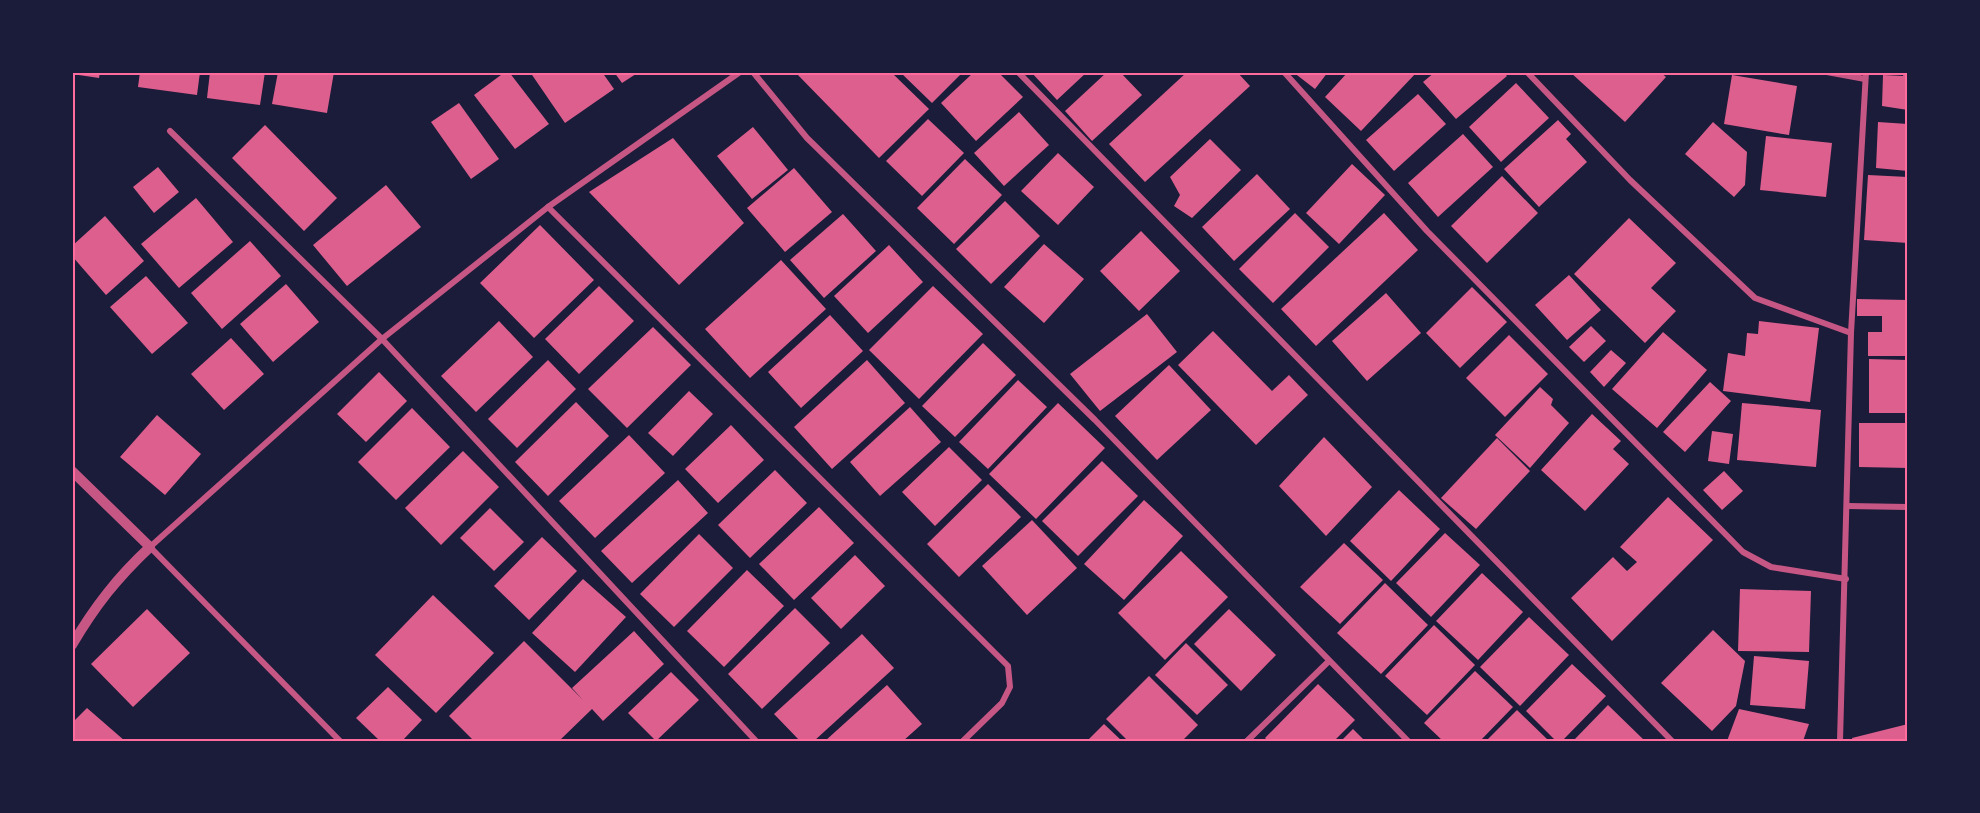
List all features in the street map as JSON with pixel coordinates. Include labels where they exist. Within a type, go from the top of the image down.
[{"type":"street","points":[[72,645],[98,602],[121,574],[382,339],[548,207],[740,72]]},
{"type":"street","points":[[753,72],[807,138],[1070,396],[1408,741]]},
{"type":"street","points":[[1018,72],[1672,741]]},
{"type":"street","points":[[1284,72],[1427,231],[1743,552],[1771,567],[1846,579]]},
{"type":"street","points":[[1527,72],[1630,180],[1755,298],[1851,333]]},
{"type":"street","points":[[1827,72],[1865,75],[1851,333],[1840,741]]},
{"type":"street","points":[[170,131],[382,339],[756,741]]},
{"type":"street","points":[[548,207],[1008,666],[1010,687],[1002,704],[963,741]]},
{"type":"street","points":[[72,471],[150,547],[340,741]]},
{"type":"street","points":[[1848,506],[1908,507]]},
{"type":"street","points":[[1246,741],[1329,662]]},
{"type":"building","points":[[72,72],[100,72],[99,78],[72,74]]},
{"type":"building","points":[[140,72],[200,72],[197,95],[138,87]]},
{"type":"building","points":[[210,72],[265,72],[260,105],[207,98]]},
{"type":"building","points":[[278,72],[334,72],[327,113],[272,104]]},
{"type":"building","points":[[505,72],[509,72],[549,124],[515,149],[474,95]]},
{"type":"building","points":[[530,72],[602,72],[614,89],[565,123]]},
{"type":"building","points":[[614,72],[639,72],[622,83]]},
{"type":"building","points":[[795,72],[891,72],[929,109],[879,158]]},
{"type":"building","points":[[900,72],[963,72],[932,103]]},
{"type":"building","points":[[974,72],[998,72],[1023,97],[976,141],[941,103]]},
{"type":"building","points":[[1031,72],[1087,72],[1057,100]]},
{"type":"building","points":[[1107,72],[1120,72],[1142,95],[1092,141],[1065,111]]},
{"type":"building","points":[[1187,72],[1237,72],[1250,86],[1145,182],[1109,144]]},
{"type":"building","points":[[1293,72],[1328,72],[1315,89]]},
{"type":"building","points":[[1348,72],[1417,72],[1361,131],[1325,97]]},
{"type":"building","points":[[1435,72],[1503,72],[1507,76],[1456,119],[1423,82]]},
{"type":"building","points":[[1570,72],[1660,72],[1666,77],[1625,122]]},
{"type":"building","points":[[1904,72],[1908,72],[1908,110],[1882,106],[1883,75],[1903,76]]},
{"type":"building","points":[[1732,75],[1797,86],[1789,135],[1724,124]]},
{"type":"building","points":[[1516,83],[1549,118],[1501,162],[1469,127]]},
{"type":"building","points":[[1418,94],[1446,124],[1394,171],[1366,140]]},
{"type":"building","points":[[459,103],[499,159],[471,179],[431,122]]},
{"type":"building","points":[[1019,112],[1049,145],[1004,186],[974,153]]},
{"type":"building","points":[[928,119],[964,153],[922,196],[886,161]]},
{"type":"building","points":[[1558,120],[1571,134],[1566,139],[1587,162],[1539,207],[1504,169]]},
{"type":"building","points":[[1713,122],[1747,152],[1745,185],[1734,197],[1685,154]]},
{"type":"building","points":[[1878,122],[1908,124],[1908,171],[1876,168]]},
{"type":"building","points":[[265,125],[337,198],[304,231],[232,158]]},
{"type":"building","points":[[753,127],[788,170],[752,199],[717,156]]},
{"type":"building","points":[[1463,134],[1493,167],[1438,217],[1408,183]]},
{"type":"building","points":[[1766,136],[1832,143],[1826,197],[1760,190]]},
{"type":"building","points":[[673,138],[744,223],[679,285],[589,192]]},
{"type":"building","points":[[1210,139],[1241,170],[1192,218],[1174,206],[1180,195],[1170,177]]},
{"type":"building","points":[[1058,153],[1094,187],[1058,225],[1021,191]]},
{"type":"building","points":[[965,159],[1002,195],[954,244],[917,208]]},
{"type":"building","points":[[1352,164],[1385,195],[1339,244],[1306,213]]},
{"type":"building","points":[[158,167],[179,192],[154,213],[133,187]]},
{"type":"building","points":[[794,168],[832,212],[785,252],[747,208]]},
{"type":"building","points":[[1257,174],[1290,209],[1234,261],[1202,227]]},
{"type":"building","points":[[1868,175],[1908,177],[1908,243],[1864,240]]},
{"type":"building","points":[[1502,176],[1538,213],[1487,263],[1451,226]]},
{"type":"building","points":[[386,185],[421,227],[347,286],[313,245]]},
{"type":"building","points":[[196,198],[233,242],[179,288],[141,244]]},
{"type":"building","points":[[1005,201],[1040,236],[991,284],[956,249]]},
{"type":"building","points":[[1295,213],[1329,247],[1273,303],[1239,269]]},
{"type":"building","points":[[1384,213],[1418,250],[1316,346],[1281,309]]},
{"type":"building","points":[[843,214],[876,251],[824,298],[790,260]]},
{"type":"building","points":[[105,216],[144,261],[106,295],[72,256],[72,246]]},
{"type":"building","points":[[1629,218],[1676,263],[1651,288],[1676,311],[1645,343],[1574,274]]},
{"type":"building","points":[[540,225],[594,280],[534,338],[480,283]]},
{"type":"building","points":[[1141,231],[1180,271],[1139,311],[1100,271]]},
{"type":"building","points":[[250,241],[281,276],[222,329],[191,293]]},
{"type":"building","points":[[1044,244],[1084,279],[1044,323],[1004,287]]},
{"type":"building","points":[[889,245],[923,282],[868,333],[834,296]]},
{"type":"building","points":[[781,260],[826,309],[750,378],[705,329]]},
{"type":"building","points":[[1569,275],[1601,310],[1567,340],[1535,305]]},
{"type":"building","points":[[146,276],[188,323],[152,354],[110,307]]},
{"type":"building","points":[[286,284],[319,322],[273,362],[240,324]]},
{"type":"building","points":[[599,286],[634,321],[579,374],[545,339]]},
{"type":"building","points":[[933,286],[983,334],[919,399],[869,350]]},
{"type":"building","points":[[1472,287],[1507,322],[1460,368],[1426,333]]},
{"type":"building","points":[[1386,293],[1421,333],[1367,381],[1332,341]]},
{"type":"building","points":[[1857,299],[1908,300],[1908,356],[1868,356],[1868,332],[1882,332],[1882,316],[1857,316]]},
{"type":"building","points":[[1147,314],[1177,352],[1100,411],[1070,374]]},
{"type":"building","points":[[830,315],[863,351],[801,408],[768,372]]},
{"type":"building","points":[[499,321],[533,357],[476,412],[441,376]]},
{"type":"building","points":[[1759,321],[1819,328],[1810,402],[1723,391],[1728,353],[1745,356],[1747,333],[1758,334]]},
{"type":"building","points":[[1591,326],[1606,341],[1584,362],[1569,347]]},
{"type":"building","points":[[653,327],[691,365],[627,428],[588,389]]},
{"type":"building","points":[[1213,331],[1272,391],[1289,375],[1308,395],[1256,445],[1178,365]]},
{"type":"building","points":[[1663,332],[1707,370],[1657,428],[1612,389]]},
{"type":"building","points":[[1509,335],[1548,374],[1505,417],[1466,378]]},
{"type":"building","points":[[231,338],[264,374],[224,410],[191,374]]},
{"type":"building","points":[[983,343],[1016,375],[955,437],[922,406]]},
{"type":"building","points":[[1611,350],[1626,363],[1604,387],[1590,372]]},
{"type":"building","points":[[1869,359],[1908,360],[1908,413],[1869,413]]},
{"type":"building","points":[[548,360],[576,389],[517,448],[488,419]]},
{"type":"building","points":[[867,360],[905,403],[832,469],[794,427]]},
{"type":"building","points":[[1169,365],[1211,410],[1157,460],[1115,416]]},
{"type":"building","points":[[379,372],[407,401],[366,442],[337,414]]},
{"type":"building","points":[[1018,380],[1047,407],[988,469],[959,442]]},
{"type":"building","points":[[1710,382],[1731,401],[1685,452],[1663,432]]},
{"type":"building","points":[[1540,387],[1553,399],[1551,405],[1569,423],[1530,468],[1495,435]]},
{"type":"building","points":[[689,391],[713,414],[673,456],[648,433]]},
{"type":"building","points":[[576,402],[609,436],[548,496],[515,462]]},
{"type":"building","points":[[1058,403],[1105,448],[1036,519],[989,474]]},
{"type":"building","points":[[1742,403],[1821,410],[1816,467],[1737,460]]},
{"type":"building","points":[[910,407],[941,442],[880,496],[850,462]]},
{"type":"building","points":[[412,408],[450,447],[396,500],[358,462]]},
{"type":"building","points":[[1592,414],[1621,441],[1613,449],[1629,464],[1585,511],[1541,470]]},
{"type":"building","points":[[157,415],[201,454],[165,495],[120,457]]},
{"type":"building","points":[[1859,423],[1908,423],[1908,468],[1859,467]]},
{"type":"building","points":[[731,425],[764,460],[718,503],[685,469]]},
{"type":"building","points":[[1712,431],[1733,434],[1729,464],[1708,461]]},
{"type":"building","points":[[629,435],[665,473],[595,538],[559,501]]},
{"type":"building","points":[[1324,437],[1372,487],[1326,536],[1279,486]]},
{"type":"building","points":[[1497,438],[1530,471],[1476,529],[1441,498]]},
{"type":"building","points":[[949,447],[982,480],[935,526],[902,492]]},
{"type":"building","points":[[463,451],[499,487],[441,545],[405,508]]},
{"type":"building","points":[[1102,461],[1138,496],[1078,556],[1042,521]]},
{"type":"building","points":[[775,470],[807,503],[750,558],[718,525]]},
{"type":"building","points":[[1724,471],[1743,491],[1722,510],[1703,490]]},
{"type":"building","points":[[678,480],[708,513],[632,583],[601,551]]},
{"type":"building","points":[[988,484],[1021,517],[959,577],[927,544]]},
{"type":"building","points":[[1399,490],[1440,529],[1391,581],[1350,541]]},
{"type":"building","points":[[1668,497],[1713,540],[1612,641],[1571,598],[1613,557],[1627,571],[1637,562],[1620,547]]},
{"type":"building","points":[[1144,500],[1183,536],[1124,600],[1084,564]]},
{"type":"building","points":[[819,507],[854,543],[794,600],[759,564]]},
{"type":"building","points":[[490,508],[524,542],[494,571],[460,538]]},
{"type":"building","points":[[1032,520],[1077,568],[1027,615],[982,566]]},
{"type":"building","points":[[1445,533],[1480,565],[1431,617],[1396,583]]},
{"type":"building","points":[[699,534],[733,568],[674,627],[640,594]]},
{"type":"building","points":[[542,537],[577,571],[529,620],[494,586]]},
{"type":"building","points":[[1344,543],[1383,580],[1340,624],[1300,587]]},
{"type":"building","points":[[1181,551],[1228,597],[1165,660],[1118,613]]},
{"type":"building","points":[[855,555],[885,586],[841,629],[811,598]]},
{"type":"building","points":[[747,570],[784,606],[724,667],[687,631]]},
{"type":"building","points":[[1482,573],[1523,612],[1478,660],[1436,621]]},
{"type":"building","points":[[583,579],[626,617],[575,672],[532,633]]},
{"type":"building","points":[[1385,583],[1428,625],[1381,674],[1337,633]]},
{"type":"building","points":[[1740,589],[1811,591],[1809,652],[1738,651]]},
{"type":"building","points":[[433,595],[494,653],[436,713],[375,655]]},
{"type":"building","points":[[795,608],[830,643],[762,709],[728,674]]},
{"type":"building","points":[[147,609],[190,653],[133,707],[91,664]]},
{"type":"building","points":[[1229,609],[1276,655],[1241,691],[1194,644]]},
{"type":"building","points":[[1529,617],[1569,655],[1520,706],[1480,667]]},
{"type":"building","points":[[1434,625],[1475,665],[1427,715],[1385,676]]},
{"type":"building","points":[[1713,630],[1745,661],[1736,706],[1712,731],[1661,683]]},
{"type":"building","points":[[634,631],[664,664],[603,721],[592,709],[559,741],[474,741],[449,716],[524,641],[583,700],[572,688]]},
{"type":"building","points":[[862,634],[894,668],[814,741],[800,741],[774,714]]},
{"type":"building","points":[[1186,643],[1228,685],[1197,715],[1155,675]]},
{"type":"building","points":[[1754,656],[1809,661],[1805,709],[1750,705]]},
{"type":"building","points":[[1572,664],[1606,696],[1562,741],[1556,741],[1526,711]]},
{"type":"building","points":[[1475,671],[1513,707],[1480,741],[1443,741],[1424,723]]},
{"type":"building","points":[[671,672],[699,700],[656,741],[628,713]]},
{"type":"building","points":[[1149,676],[1198,725],[1182,741],[1128,741],[1106,719]]},
{"type":"building","points":[[1318,684],[1355,720],[1334,741],[1268,741],[1265,738]]},
{"type":"building","points":[[887,685],[922,724],[903,741],[825,741]]},
{"type":"building","points":[[388,687],[422,720],[402,741],[380,741],[356,718]]},
{"type":"building","points":[[1608,705],[1645,741],[1573,741]]},
{"type":"building","points":[[87,708],[125,741],[72,741],[72,723]]},
{"type":"building","points":[[1739,709],[1809,724],[1803,741],[1727,741]]},
{"type":"building","points":[[1517,710],[1549,741],[1486,741]]},
{"type":"building","points":[[1104,724],[1122,741],[1087,741]]},
{"type":"building","points":[[1908,724],[1908,741],[1853,741],[1852,738]]},
{"type":"building","points":[[1353,729],[1365,741],[1341,741]]}]
